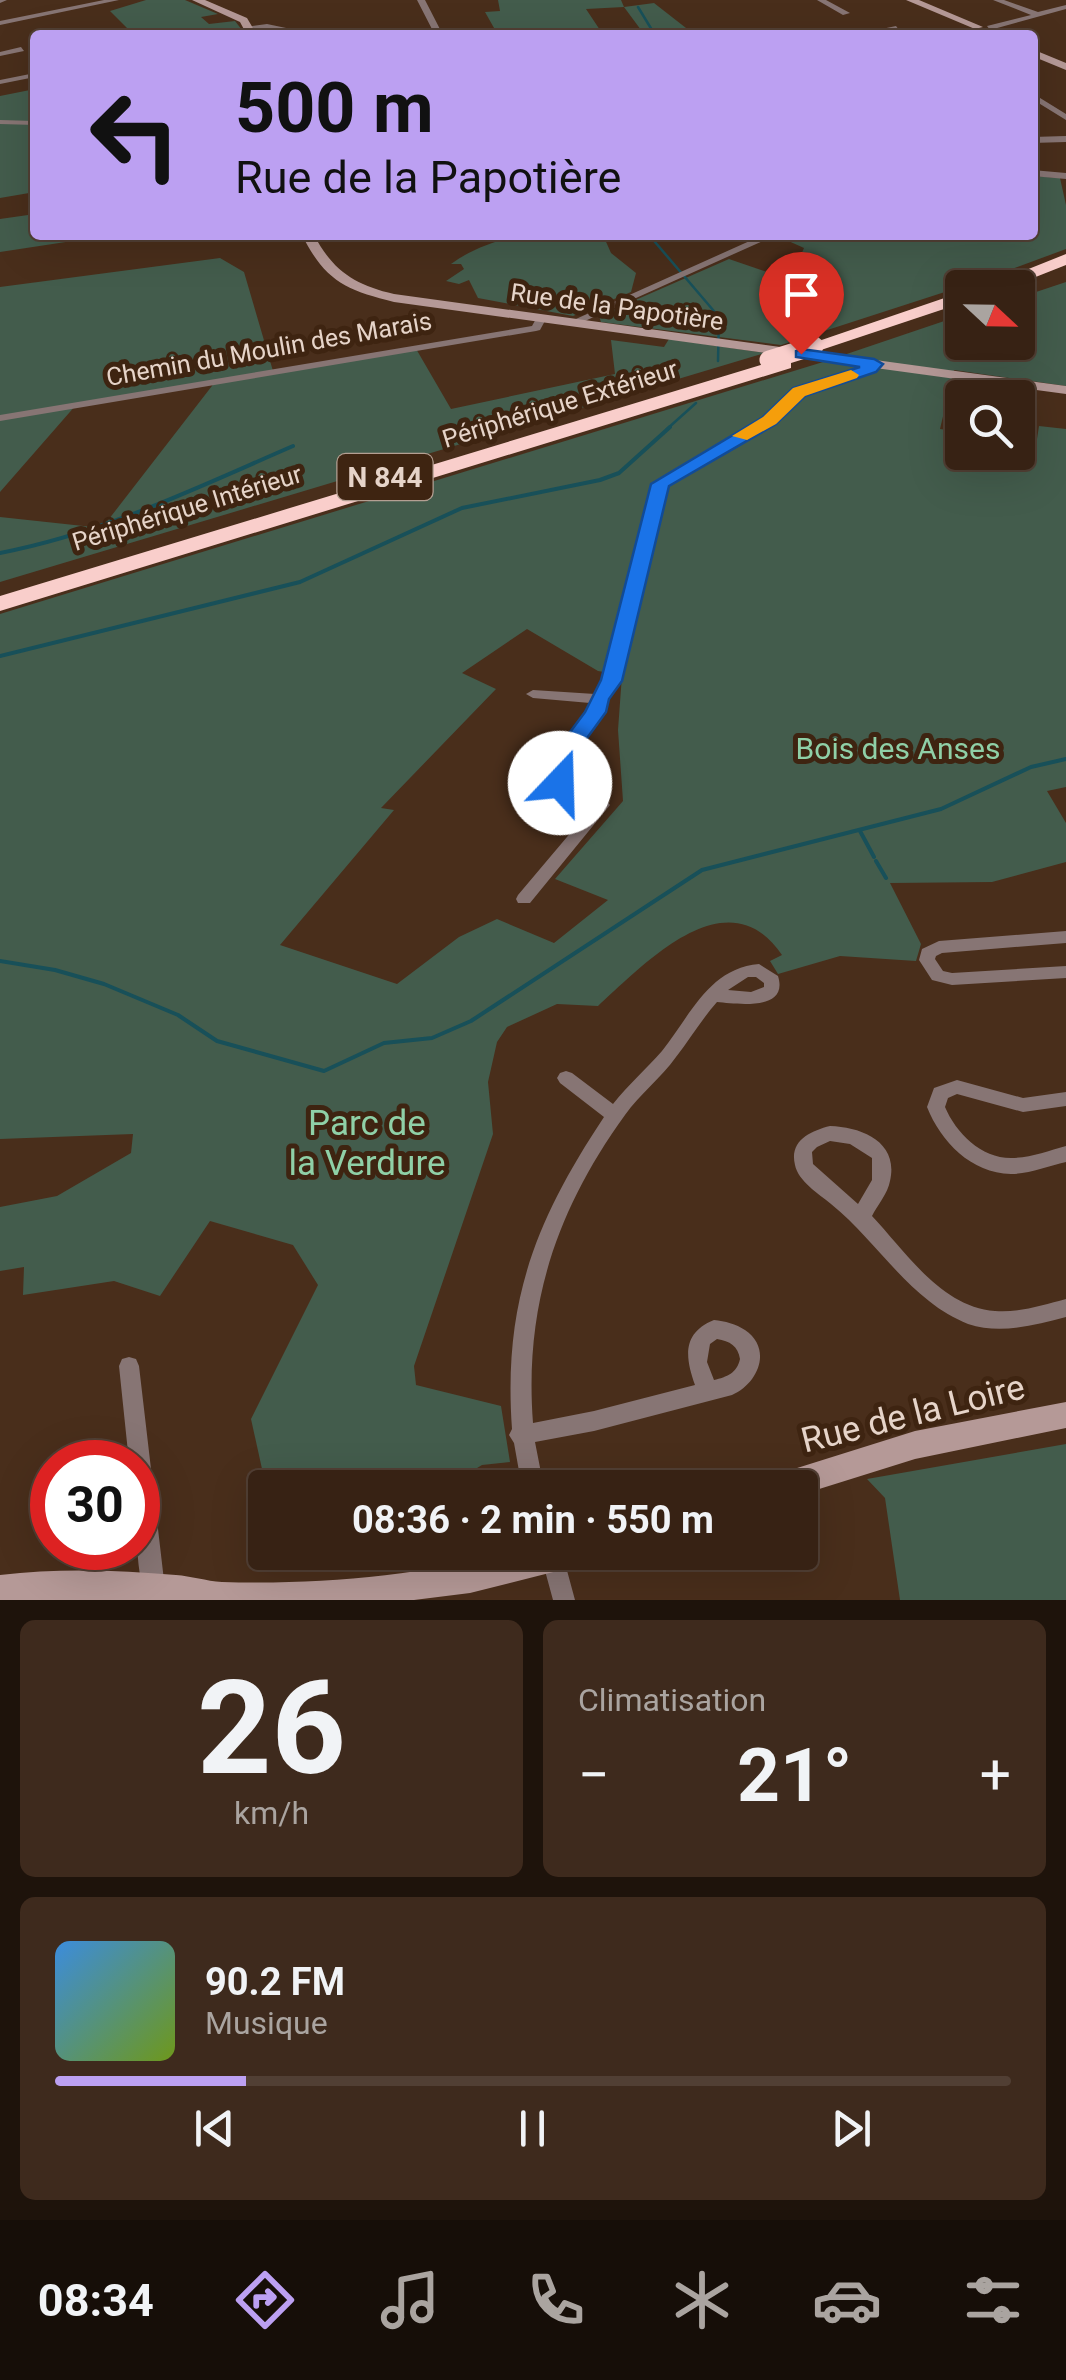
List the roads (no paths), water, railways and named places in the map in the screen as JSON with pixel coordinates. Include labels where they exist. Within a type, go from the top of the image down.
[{"type":"highway","points":[[1035,271],[1066,259]]},
{"type":"highway","points":[[1035,280],[1066,268]]},
{"type":"highway","points":[[1035,282],[1066,276]]},
{"type":"highway","name":"N 844","points":[[822,348],[945,303]]},
{"type":"highway","name":"Périphérique Extérieur","points":[[0,604],[945,311]]},
{"type":"highway","name":"Périphérique Intérieur","points":[[0,593],[777,362]]},
{"type":"street","points":[[0,22],[115,0]]},
{"type":"street","points":[[421,0],[436,30]]},
{"type":"street","points":[[820,0],[846,12]]},
{"type":"street","points":[[911,0],[981,30]]},
{"type":"street","points":[[997,0],[1036,14]]},
{"type":"street","points":[[205,1],[244,20],[249,30]]},
{"type":"street","points":[[996,30],[1066,7]]},
{"type":"street","points":[[11,20],[26,31]]},
{"type":"street","points":[[253,30],[267,26],[286,30]]},
{"type":"street","points":[[885,30],[896,28]]},
{"type":"street","points":[[0,54],[22,49]]},
{"type":"street","points":[[1038,55],[1066,67]]},
{"type":"street","points":[[0,82],[30,76]]},
{"type":"street","points":[[1038,99],[1066,118]]},
{"type":"street","points":[[0,122],[30,123]]},
{"type":"street","points":[[1038,140],[1066,139]]},
{"type":"street","points":[[1038,174],[1066,176]]},
{"type":"street","name":"Rue de la Papotière","points":[[310,240],[322,265],[356,288],[407,300],[1066,390]]},
{"type":"street","points":[[572,323],[760,240]]},
{"type":"street","name":"Chemin du Moulin des Marais","points":[[0,418],[536,328],[541,319]]},
{"type":"street","points":[[524,899],[602,805],[598,800],[566,790],[555,767],[612,681],[656,494],[665,478],[770,420],[799,392],[874,364]]},
{"type":"street","points":[[533,694],[599,698]]},
{"type":"street","points":[[1066,937],[938,947],[928,954],[927,960],[938,976],[952,979],[1066,972]]},
{"type":"street","points":[[529,1470],[520,1435],[519,1350],[533,1273],[558,1213],[615,1114],[637,1085],[669,1054],[692,1018],[714,995]]},
{"type":"street","points":[[566,1078],[615,1114]]},
{"type":"street","points":[[1066,1098],[1023,1104],[957,1087],[940,1092],[936,1107],[938,1116],[964,1147],[985,1160],[1012,1166],[1066,1154]]},
{"type":"street","points":[[861,1217],[881,1180],[881,1155],[850,1136],[830,1134],[813,1138],[803,1150],[804,1167],[861,1217],[950,1308],[1000,1322],[1024,1320],[1066,1308]]},
{"type":"street","points":[[130,1366],[154,1589]]},
{"type":"street","points":[[520,1435],[594,1421],[708,1391]]},
{"type":"street","name":"Rue de la Loire","points":[[818,1476],[916,1445],[1066,1416]]},
{"type":"street","points":[[0,1590],[44,1585],[154,1589],[215,1599],[347,1593],[470,1578],[501,1570]]},
{"type":"street","points":[[561,1570],[564,1600]]},
{"type":"waterway","points":[[638,7],[652,30]]},
{"type":"waterway","points":[[653,240],[719,317],[718,361]]},
{"type":"waterway","points":[[667,429],[696,403]]},
{"type":"waterway","points":[[0,656],[300,582],[462,508],[600,480],[619,473],[670,427]]},
{"type":"waterway","points":[[0,553],[113,521],[293,446]]},
{"type":"waterway","points":[[0,961],[55,970],[104,984],[178,1015],[217,1041],[324,1071],[384,1043],[432,1038],[471,1021],[702,870],[941,809],[1031,767],[1066,759]]},
{"type":"waterway","points":[[860,831],[874,857]]},
{"type":"waterway","points":[[876,861],[886,878]]},
{"type":"park label","name":"Bois des Anses","points":[[898,748]]},
{"type":"park label","name":"Parc de la Verdure","points":[[367,1143]]}]
